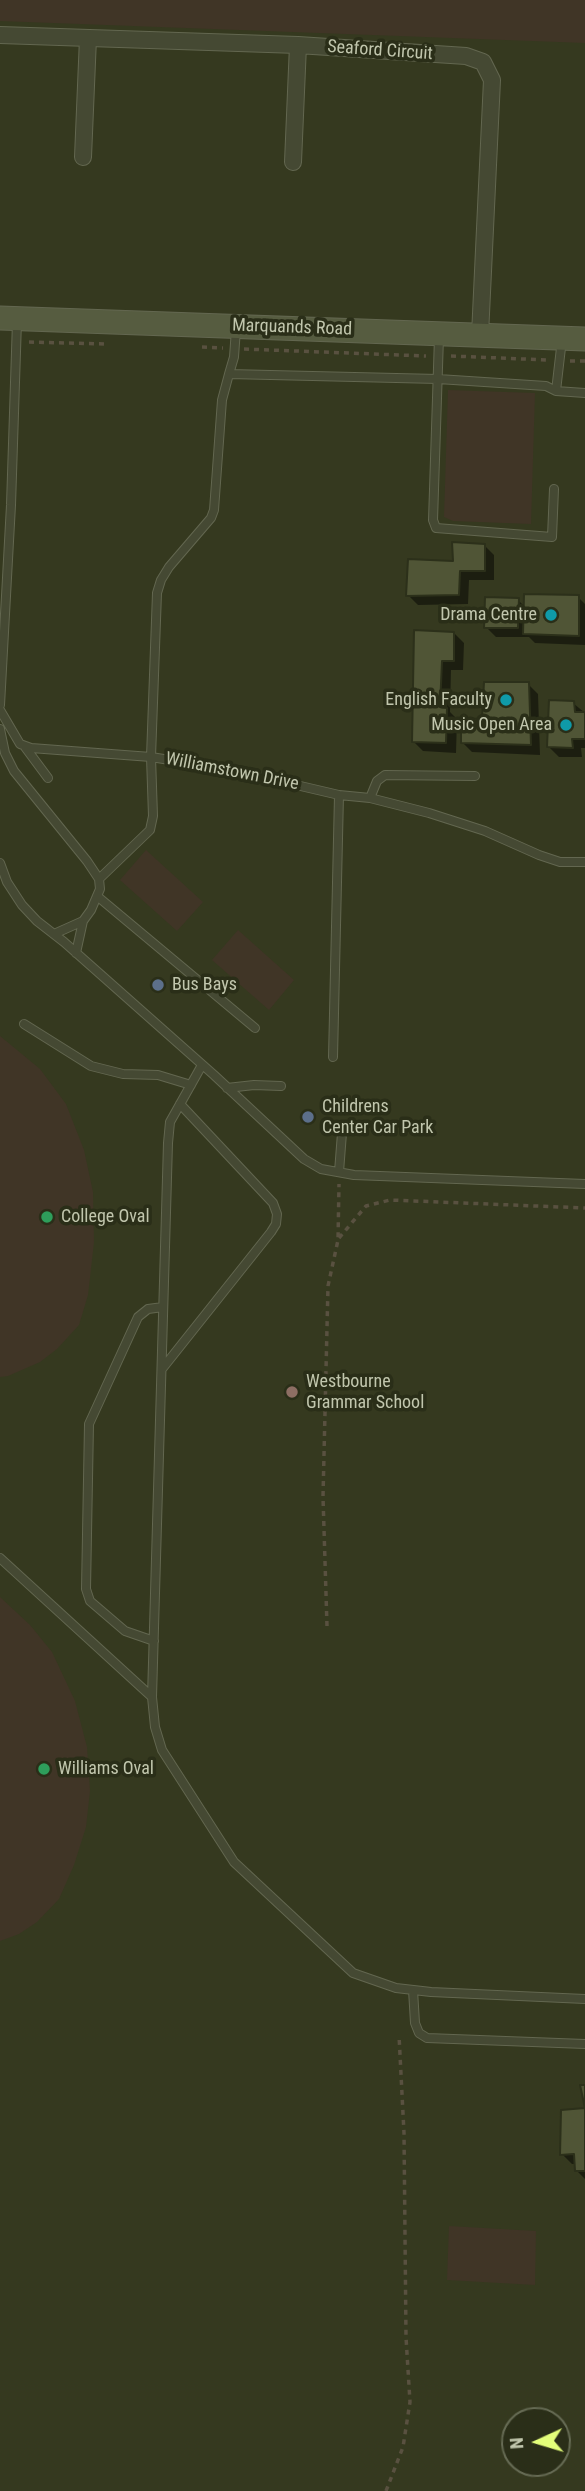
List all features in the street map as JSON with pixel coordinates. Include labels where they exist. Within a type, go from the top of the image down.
[{"type":"street","name":"Seaford Circuit","points":[[0,35],[298,45],[471,57],[486,65],[492,80],[480,335]]},
{"type":"street","points":[[83,157],[88,38]]},
{"type":"street","points":[[293,162],[298,45]]},
{"type":"street","name":"Marquands Road","points":[[8,318],[574,338]]},
{"type":"lane","points":[[8,318],[11,505],[0,708],[11,733],[20,744],[31,748],[151,757],[157,593],[169,567],[214,510],[222,400],[234,357],[237,326]]},
{"type":"lane","points":[[439,334],[433,520],[436,528],[552,537],[554,489]]},
{"type":"lane","points":[[556,391],[574,338]]},
{"type":"lane","points":[[229,374],[438,379],[546,386],[556,391],[585,393]]},
{"type":"lane","points":[[0,729],[5,753],[14,771],[82,854],[99,879],[100,889],[91,910],[83,920],[54,934]]},
{"type":"lane","points":[[25,746],[48,778]]},
{"type":"lane","name":"Williamstown Drive","points":[[99,879],[150,830],[153,816],[151,757],[232,770],[340,795],[370,798],[485,831],[560,862],[585,862]]},
{"type":"lane","points":[[370,798],[377,781],[385,775],[475,776]]},
{"type":"lane","points":[[333,1057],[340,795]]},
{"type":"lane","points":[[0,863],[7,882],[22,905],[304,1159],[321,1169],[354,1175],[585,1184]]},
{"type":"lane","points":[[97,896],[255,1028]]},
{"type":"lane","points":[[76,953],[83,920]]},
{"type":"lane","points":[[24,1024],[91,1066],[123,1074],[158,1075],[191,1085]]},
{"type":"lane","points":[[202,1065],[170,1122],[168,1143],[152,1697],[155,1727],[162,1750],[234,1862],[353,1973],[396,1988],[413,1990],[585,1999]]},
{"type":"lane","points":[[227,1088],[281,1086]]},
{"type":"lane","points":[[162,1369],[271,1232],[276,1224],[277,1214],[272,1203],[180,1104]]},
{"type":"lane","points":[[339,1172],[342,1133]]},
{"type":"lane","points":[[154,1642],[125,1631],[90,1601],[86,1589],[89,1424],[138,1317],[148,1309],[163,1307]]},
{"type":"lane","points":[[0,1558],[152,1697]]},
{"type":"lane","points":[[413,1990],[415,2023],[419,2033],[427,2038],[585,2044]]},
{"type":"path","points":[[327,1626],[323,1497],[328,1286],[338,1240],[339,1172]]},
{"type":"path","points":[[338,1240],[366,1206],[390,1200],[585,1208]]},
{"type":"path","points":[[386,2491],[404,2447],[410,2402],[405,2327],[404,2133],[398,2035]]},
{"type":"shaded area","points":[[0,0],[585,0],[585,43],[0,21]]},
{"type":"shaded area","points":[[448,390],[535,393],[531,524],[453,521],[444,517]]},
{"type":"shaded area","points":[[146,850],[203,902],[177,931],[120,880]]},
{"type":"shaded area","points":[[238,930],[294,980],[269,1010],[212,960]]},
{"type":"shaded area","name":"College Oval","points":[[0,1036],[40,1069],[66,1104],[84,1150],[93,1192],[94,1242],[88,1295],[79,1325],[57,1349],[40,1362],[0,1377]]},
{"type":"shaded area","name":"Williams Oval","points":[[0,1597],[30,1625],[52,1652],[75,1701],[87,1747],[90,1791],[86,1827],[74,1865],[59,1899],[37,1922],[19,1934],[0,1941]]},
{"type":"shaded area","points":[[449,2226],[536,2231],[535,2285],[447,2280]]},
{"type":"building","points":[[452,542],[485,544],[485,571],[460,571],[459,595],[406,596],[408,559],[453,561]]},
{"type":"building","name":"Drama Centre","points":[[524,594],[579,595],[579,636],[523,634]]},
{"type":"building","points":[[485,597],[519,598],[518,628],[484,628]]},
{"type":"building","points":[[414,630],[454,632],[454,661],[442,661],[440,707],[447,708],[446,743],[412,742]]},
{"type":"building","name":"English Faculty","points":[[484,682],[529,682],[531,745],[461,743],[461,718],[482,719]]},
{"type":"building","name":"Music Open Area","points":[[549,700],[574,701],[575,712],[585,712],[585,739],[572,739],[573,748],[547,747]]},
{"type":"building","points":[[580,2085],[585,2085],[585,2108]]},
{"type":"building","points":[[585,2108],[585,2171],[575,2171],[574,2154],[560,2155],[561,2110]]},
{"type":"place","name":"Drama Centre","points":[[551,615]]},
{"type":"place","name":"English Faculty","points":[[506,700]]},
{"type":"place","name":"Music Open Area","points":[[566,725]]},
{"type":"place","name":"Bus Bays","points":[[158,985]]},
{"type":"place","name":"Childrens Center Car Park","points":[[308,1117]]},
{"type":"place","name":"College Oval","points":[[47,1217]]},
{"type":"place","name":"Westbourne Grammar School","points":[[292,1392]]},
{"type":"place","name":"Williams Oval","points":[[44,1769]]}]
